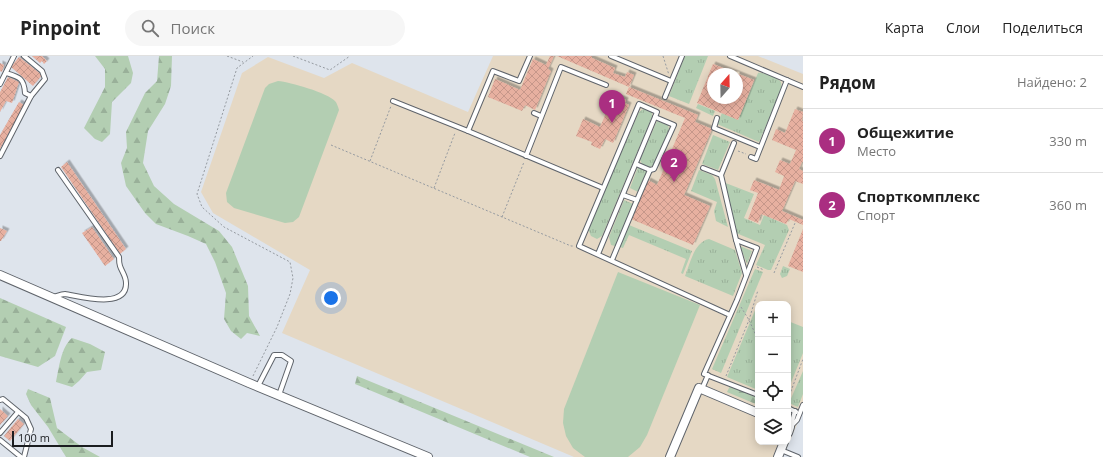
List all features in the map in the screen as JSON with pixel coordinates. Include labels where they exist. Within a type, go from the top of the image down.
[{"type":"street","points":[[0,275],[249,383],[428,457]]},
{"type":"street","points":[[670,457],[699,388],[755,412]]},
{"type":"lane","points":[[0,84],[3,75],[14,56]]},
{"type":"lane","points":[[0,156],[31,96],[45,79],[42,71],[24,56]]},
{"type":"lane","points":[[468,131],[493,71],[519,81],[530,56]]},
{"type":"lane","points":[[611,56],[670,81]]},
{"type":"lane","points":[[665,97],[670,81],[682,56]]},
{"type":"lane","points":[[730,56],[803,87]]},
{"type":"lane","points":[[526,156],[561,67],[606,85]]},
{"type":"lane","points":[[3,75],[21,79],[24,84],[25,93],[31,96]]},
{"type":"lane","points":[[752,157],[756,158],[787,80]]},
{"type":"lane","points":[[393,101],[603,188]]},
{"type":"lane","points":[[598,254],[657,112],[639,104],[579,246],[730,315]]},
{"type":"lane","points":[[534,113],[541,116]]},
{"type":"lane","points":[[612,260],[650,170],[656,165],[674,125],[655,118]]},
{"type":"lane","points":[[717,118],[714,128],[760,147]]},
{"type":"lane","points":[[734,143],[721,175],[746,276]]},
{"type":"lane","points":[[732,149],[737,151]]},
{"type":"lane","points":[[636,164],[650,170]]},
{"type":"lane","points":[[703,168],[721,175]]},
{"type":"lane","points":[[52,298],[63,294],[99,300],[111,299],[118,297],[125,291],[127,285],[125,275],[120,267],[119,257],[58,170]]},
{"type":"lane","points":[[623,195],[637,200]]},
{"type":"lane","points":[[736,240],[757,248],[737,300],[704,374],[755,394]]},
{"type":"lane","points":[[258,386],[274,355],[282,355],[290,361],[280,395]]},
{"type":"lane","points":[[702,389],[708,375]]},
{"type":"lane","points":[[0,400],[3,399],[26,418],[31,430],[24,457]]},
{"type":"lane","points":[[791,427],[797,420],[803,405]]},
{"type":"lane","points":[[790,409],[800,413]]},
{"type":"lane","points":[[791,423],[795,411]]},
{"type":"lane","points":[[0,433],[18,412]]},
{"type":"lane","points":[[0,440],[21,457]]},
{"type":"lane","points":[[781,450],[798,457]]},
{"type":"path","points":[[227,56],[244,63]]},
{"type":"path","points":[[249,383],[277,327],[290,294],[294,278],[290,262],[224,227],[202,207],[197,194],[237,68],[253,56]]},
{"type":"path","points":[[293,56],[330,70],[350,56]]},
{"type":"path","points":[[663,56],[670,81]]},
{"type":"path","points":[[370,161],[393,101]]},
{"type":"path","points":[[434,188],[458,127]]},
{"type":"path","points":[[331,145],[571,246],[579,246]]},
{"type":"path","points":[[737,151],[752,157]]},
{"type":"path","points":[[502,217],[526,156]]},
{"type":"path","points":[[774,272],[795,223]]},
{"type":"path","points":[[751,264],[764,270]]},
{"type":"path","points":[[723,381],[749,320],[758,290]]},
{"type":"path","points":[[737,300],[749,320],[757,337]]},
{"type":"path","points":[[791,391],[803,359]]},
{"type":"shaded area","points":[[493,56],[758,56],[803,74],[803,410],[791,438],[791,301],[755,301],[755,445],[788,445],[783,457],[574,457],[282,333],[310,270],[213,213],[201,192],[242,73],[268,57],[324,78],[352,63],[468,112]]},
{"type":"green space","points":[[95,56],[128,56],[133,73],[131,83],[112,102],[110,134],[102,142],[95,139],[84,128],[105,87],[105,69]]},
{"type":"green space","points":[[159,56],[172,56],[171,86],[165,104],[148,131],[143,163],[154,186],[174,204],[219,231],[232,247],[248,286],[249,316],[260,336],[247,333],[241,339],[231,331],[224,319],[226,293],[215,262],[206,244],[156,224],[145,213],[126,186],[121,163],[127,148],[126,132],[145,93],[157,81]]},
{"type":"green space","points":[[685,56],[708,56],[689,104],[669,96]]},
{"type":"green space","points":[[758,73],[767,74],[776,78],[781,82],[782,88],[759,142],[717,124],[722,113],[738,120]]},
{"type":"green space","points":[[278,81],[317,91],[335,101],[339,110],[299,217],[293,222],[285,223],[234,208],[227,202],[226,193],[265,88],[269,84]]},
{"type":"green space","points":[[698,104],[715,111],[713,116],[696,108]]},
{"type":"green space","points":[[643,109],[652,112],[652,117],[602,236],[597,239],[591,236],[588,229],[639,112]]},
{"type":"green space","points":[[657,121],[668,125],[669,129],[654,165],[650,167],[642,164],[640,160]]},
{"type":"green space","points":[[713,135],[730,142],[718,170],[702,164]]},
{"type":"green space","points":[[638,167],[647,170],[638,192],[630,188]]},
{"type":"green space","points":[[699,170],[712,175],[715,179],[728,227],[716,221],[714,211],[717,202],[691,191]]},
{"type":"green space","points":[[723,182],[754,194],[744,218],[760,225],[764,215],[787,225],[789,230],[771,270],[756,265],[765,245],[736,233]]},
{"type":"green space","points":[[624,200],[633,204],[615,246],[611,245],[609,237]]},
{"type":"green space","points":[[629,225],[692,251],[683,274],[681,273],[686,259],[629,235],[623,248],[620,247]]},
{"type":"green space","points":[[709,239],[735,250],[742,273],[733,296],[685,276],[696,249],[700,244]]},
{"type":"green space","points":[[740,246],[752,251],[747,264]]},
{"type":"green space","points":[[783,266],[790,269],[787,276],[782,278],[780,274]]},
{"type":"green space","points":[[755,269],[763,272],[721,373],[712,369]]},
{"type":"green space","points":[[618,272],[700,305],[647,435],[640,447],[628,457],[585,457],[573,448],[566,436],[563,423],[564,409]]},
{"type":"green space","points":[[0,298],[66,327],[55,356],[38,367],[0,356]]},
{"type":"green space","points":[[755,310],[755,389],[727,377]]},
{"type":"green space","points":[[791,322],[803,327],[803,353],[791,383]]},
{"type":"green space","points":[[72,338],[90,344],[105,352],[101,370],[87,372],[72,387],[56,382],[63,352],[68,342]]},
{"type":"green space","points":[[803,371],[803,394],[798,407],[791,404],[791,398]]},
{"type":"green space","points":[[357,376],[554,457],[530,457],[355,384]]},
{"type":"green space","points":[[730,386],[755,397],[755,404],[727,392]]},
{"type":"green space","points":[[28,389],[50,398],[57,428],[82,447],[100,457],[66,457],[48,427],[31,405],[26,394]]},
{"type":"building","points":[[32,56],[42,56],[47,61],[44,64],[42,61],[40,63]]},
{"type":"building","points":[[550,56],[554,56],[548,69],[551,71],[535,110],[525,105],[522,111],[488,97],[495,79],[520,90],[533,59],[546,65]]},
{"type":"building","points":[[557,56],[592,56],[592,58],[615,68],[613,73],[625,77],[627,72],[634,75],[629,87]]},
{"type":"building","points":[[19,57],[42,75],[33,86],[11,67]]},
{"type":"building","points":[[0,63],[4,65],[2,72],[0,71]]},
{"type":"building","points":[[713,64],[723,68],[711,68]]},
{"type":"building","points":[[743,76],[754,80],[738,120],[697,103],[707,79],[707,104],[743,104]]},
{"type":"building","points":[[8,77],[19,82],[12,103],[6,101],[0,112],[0,92]]},
{"type":"building","points":[[629,87],[698,115],[695,122],[712,129],[684,195],[710,206],[693,245],[631,219],[648,180],[657,185],[685,118],[626,94]]},
{"type":"building","points":[[614,95],[626,100],[625,103],[629,105],[613,143],[605,139],[600,149],[591,145],[592,142],[576,136],[583,119],[600,127]]},
{"type":"building","points":[[19,102],[24,105],[0,149],[0,135]]},
{"type":"building","points":[[795,109],[803,112],[803,162],[799,169],[803,171],[803,184],[795,181],[782,211],[803,220],[803,225],[789,219],[786,224],[761,214],[758,223],[748,219],[758,193],[750,190],[754,180],[779,190],[784,176],[775,172],[780,160],[790,164],[796,150],[772,140],[776,129],[785,133]]},
{"type":"building","points":[[67,162],[126,249],[120,254],[61,167]]},
{"type":"building","points":[[92,227],[114,259],[105,266],[82,233]]},
{"type":"building","points":[[0,228],[7,231],[1,241],[0,241]]},
{"type":"building","points":[[803,229],[803,272],[788,266]]},
{"type":"building","points":[[0,409],[8,416],[0,425]]},
{"type":"building","points":[[18,419],[24,424],[10,441],[4,436]]},
{"type":"place","name":"Общежитие","points":[[612,123]]},
{"type":"place","name":"Спорткомплекс","points":[[674,182]]}]
